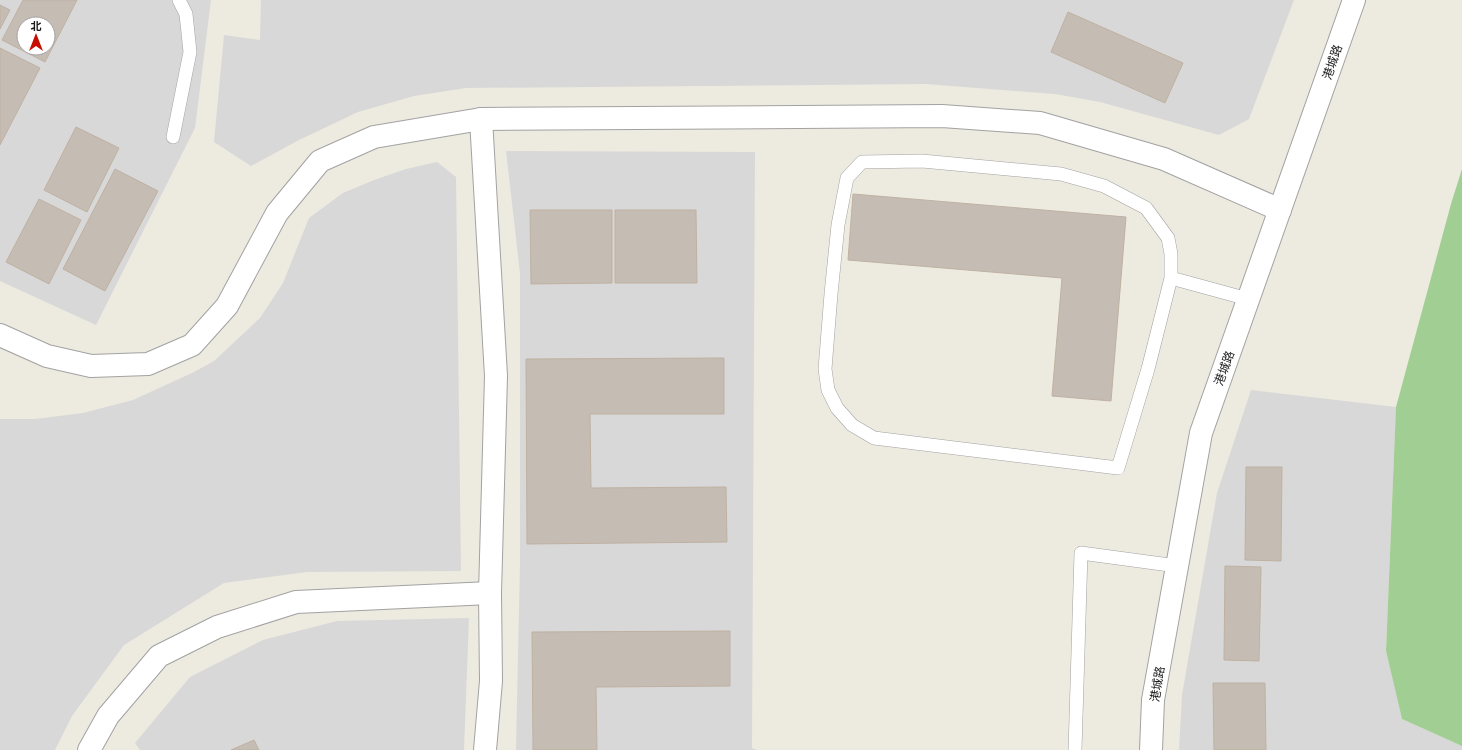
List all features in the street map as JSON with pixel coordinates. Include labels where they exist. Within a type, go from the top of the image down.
[{"type":"street","name":"港城路","points":[[1151,750],[1153,700],[1201,433],[1354,0]]},
{"type":"street","points":[[0,335],[47,356],[91,366],[148,364],[192,345],[227,306],[277,213],[320,161],[374,137],[481,119],[942,116],[1040,123],[1164,159],[1280,210]]},
{"type":"street","points":[[481,119],[496,376],[490,593],[491,681],[485,750]]},
{"type":"street","points":[[89,750],[108,716],[159,656],[217,628],[296,602],[490,593]]},
{"type":"lane","points":[[173,137],[190,52],[186,14],[179,0]]},
{"type":"lane","points":[[922,161],[1062,174],[1104,186],[1146,208],[1168,238],[1172,254],[1170,278],[1148,369],[1118,468],[874,438],[852,426],[838,408],[828,390],[825,369],[830,294],[838,225],[847,178],[862,162],[922,161]]},
{"type":"lane","points":[[1170,278],[1248,299]]},
{"type":"lane","points":[[1075,750],[1081,553],[1177,566]]},
{"type":"shaded area","points":[[0,0],[211,0],[195,128],[96,325],[0,281]]},
{"type":"shaded area","points":[[261,0],[1294,0],[1249,119],[1219,135],[1100,102],[1055,94],[926,84],[466,88],[414,96],[358,112],[299,140],[251,166],[214,142],[224,35],[260,40]]},
{"type":"shaded area","points":[[506,151],[755,152],[752,748],[757,750],[516,750],[520,563],[520,273]]},
{"type":"shaded area","points":[[437,162],[456,177],[461,571],[307,572],[224,583],[124,645],[72,716],[55,750],[0,750],[0,419],[35,419],[83,413],[133,400],[194,372],[214,361],[260,318],[283,283],[309,218],[343,193],[406,169]]},
{"type":"shaded area","points":[[1251,390],[1396,407],[1386,651],[1402,719],[1462,746],[1462,750],[1179,750],[1182,695],[1217,493]]},
{"type":"shaded area","points":[[469,618],[464,750],[140,750],[135,743],[190,677],[263,640],[337,621]]},
{"type":"green space","points":[[1462,169],[1462,746],[1402,719],[1386,651],[1396,407],[1451,204]]},
{"type":"building","points":[[23,0],[77,0],[56,41],[56,16],[16,16],[16,47],[2,40]]},
{"type":"building","points":[[0,5],[10,10],[0,29]]},
{"type":"building","points":[[1068,12],[1183,63],[1165,103],[1051,52]]},
{"type":"building","points":[[0,48],[40,68],[0,145]]},
{"type":"building","points":[[33,56],[48,56],[45,62]]},
{"type":"building","points":[[76,127],[119,148],[87,212],[44,190]]},
{"type":"building","points":[[115,169],[158,191],[105,291],[63,269]]},
{"type":"building","points":[[853,194],[1126,217],[1111,401],[1052,396],[1062,278],[848,260]]},
{"type":"building","points":[[39,199],[81,220],[49,284],[6,262]]},
{"type":"building","points":[[530,210],[612,210],[612,283],[531,284]]},
{"type":"building","points":[[615,210],[696,210],[697,283],[615,283]]},
{"type":"building","points":[[724,358],[724,414],[590,414],[591,488],[726,487],[727,542],[527,544],[526,359]]},
{"type":"building","points":[[1246,467],[1282,467],[1281,561],[1245,560]]},
{"type":"building","points":[[1225,566],[1261,567],[1259,661],[1224,660]]},
{"type":"building","points":[[730,631],[730,686],[596,687],[597,750],[533,750],[532,632]]},
{"type":"building","points":[[1213,683],[1265,683],[1266,750],[1214,750]]},
{"type":"building","points":[[254,740],[259,750],[231,750]]}]
